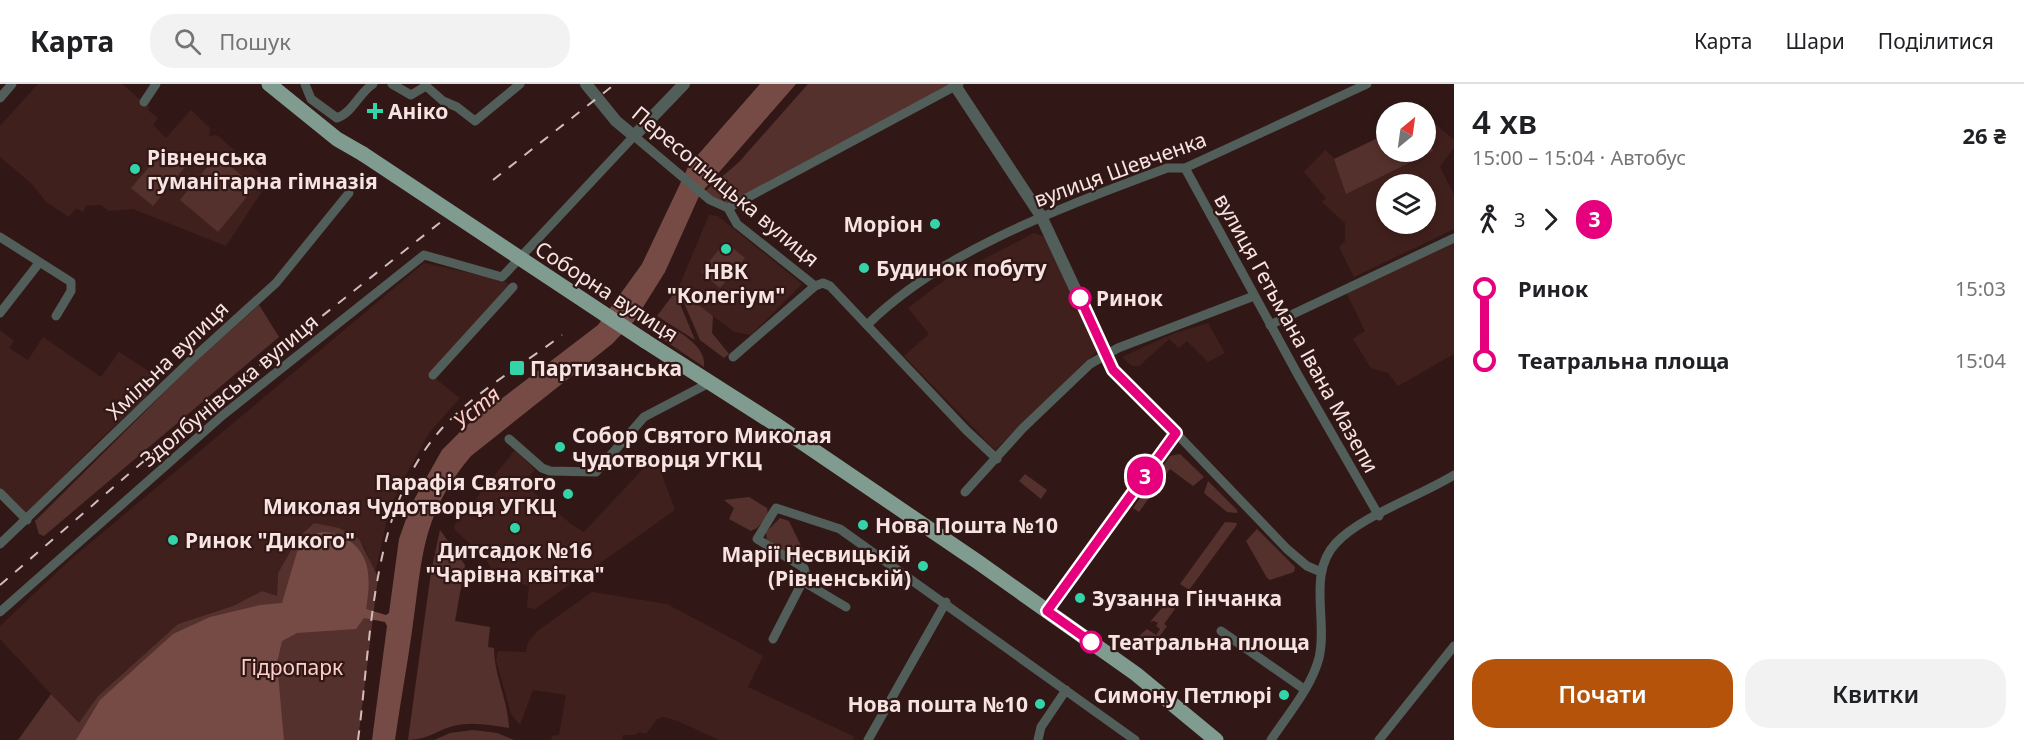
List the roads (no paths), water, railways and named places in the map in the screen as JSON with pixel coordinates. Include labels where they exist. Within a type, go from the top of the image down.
[{"type":"main road","name":"Соборна вулиця","points":[[269,84],[286,90],[338,139],[775,424],[1047,611],[1136,674],[1216,740]]},
{"type":"street","points":[[0,98],[12,84]]},
{"type":"street","points":[[144,102],[156,84]]},
{"type":"street","points":[[305,84],[311,99],[337,117],[345,115],[364,90],[373,84]]},
{"type":"street","points":[[392,84],[411,96],[426,86],[443,101],[457,107],[476,121],[520,84]]},
{"type":"street","name":"Пересопницька вулиця","points":[[586,84],[616,121],[681,177],[720,206],[728,208],[737,224],[815,286],[823,283],[830,286],[997,459]]},
{"type":"street","points":[[634,136],[684,84]]},
{"type":"street","name":"вулиця Шевченка","points":[[867,325],[939,270],[1041,216],[1167,168],[1185,168],[1366,84]]},
{"type":"street","points":[[728,208],[956,85],[1041,216],[1113,370],[1287,549],[1307,566],[1321,572]]},
{"type":"street","name":"Здолбунівська вулиця","points":[[0,612],[223,415],[424,255],[502,277],[634,136]]},
{"type":"street","name":"вулиця Гетьмана Івана Мазепи","points":[[1185,168],[1270,325],[1378,516]]},
{"type":"street","name":"Хмільна вулиця","points":[[0,544],[190,361],[276,283],[349,193]]},
{"type":"street","points":[[0,237],[71,282],[71,291],[56,316]]},
{"type":"street","points":[[1270,325],[1454,238]]},
{"type":"street","points":[[0,313],[39,263]]},
{"type":"street","points":[[733,357],[815,286]]},
{"type":"street","points":[[433,375],[513,287]]},
{"type":"street","points":[[965,492],[1032,420],[1090,364],[1105,355],[1254,296]]},
{"type":"street","points":[[509,439],[542,468],[550,471],[596,472],[644,417],[709,383]]},
{"type":"street","points":[[1047,611],[1176,433]]},
{"type":"street","points":[[1271,740],[1314,672],[1323,632],[1321,572],[1336,543],[1378,516],[1454,475]]},
{"type":"street","points":[[0,493],[27,520]]},
{"type":"street","points":[[773,639],[804,582],[806,574],[804,568],[757,539],[776,508],[793,516],[835,526],[1135,740]]},
{"type":"street","points":[[804,582],[846,606]]},
{"type":"street","points":[[868,740],[946,603]]},
{"type":"street","points":[[1221,631],[1304,689]]},
{"type":"street","points":[[1379,740],[1454,646]]},
{"type":"street","points":[[1038,740],[1041,727],[1066,690]]},
{"type":"railway","points":[[493,180],[615,84]]},
{"type":"railway","points":[[0,585],[196,416],[442,221]]},
{"type":"railway","points":[[358,740],[379,571],[389,529],[403,489],[423,453],[449,421],[490,387],[562,335]]},
{"type":"place","name":"Аніко","points":[[375,111]]},
{"type":"place","name":"Рівненська гуманітарна гімназія","points":[[135,169]]},
{"type":"place","name":"Моріон","points":[[935,224]]},
{"type":"place","name":"НВК \"Колегіум\"","points":[[726,249]]},
{"type":"place","name":"Будинок побуту","points":[[864,268]]},
{"type":"place","name":"Ринок","points":[[1080,298]]},
{"type":"place","name":"Партизанська","points":[[517,368]]},
{"type":"place","name":"Собор Святого Миколая Чудотворця УГКЦ","points":[[560,447]]},
{"type":"place","name":"Парафія Святого Миколая Чудотворця УГКЦ","points":[[568,494]]},
{"type":"place","name":"Нова Пошта №10","points":[[863,525]]},
{"type":"place","name":"Дитсадок №16 \"Чарівна квітка\"","points":[[515,528]]},
{"type":"place","name":"Ринок \"Дикого\"","points":[[173,540]]},
{"type":"place","name":"Марії Несвицькій (Рівненській)","points":[[923,566]]},
{"type":"place","name":"Зузанна Гінчанка","points":[[1080,598]]},
{"type":"place","name":"Театральна площа","points":[[1091,642]]},
{"type":"place","name":"Симону Петлюрі","points":[[1284,695]]},
{"type":"place","name":"Нова пошта №10","points":[[1040,704]]},
{"type":"water label","name":"Устя","points":[[476,407]]},
{"type":"park label","name":"Гідропарк","points":[[292,667]]}]
